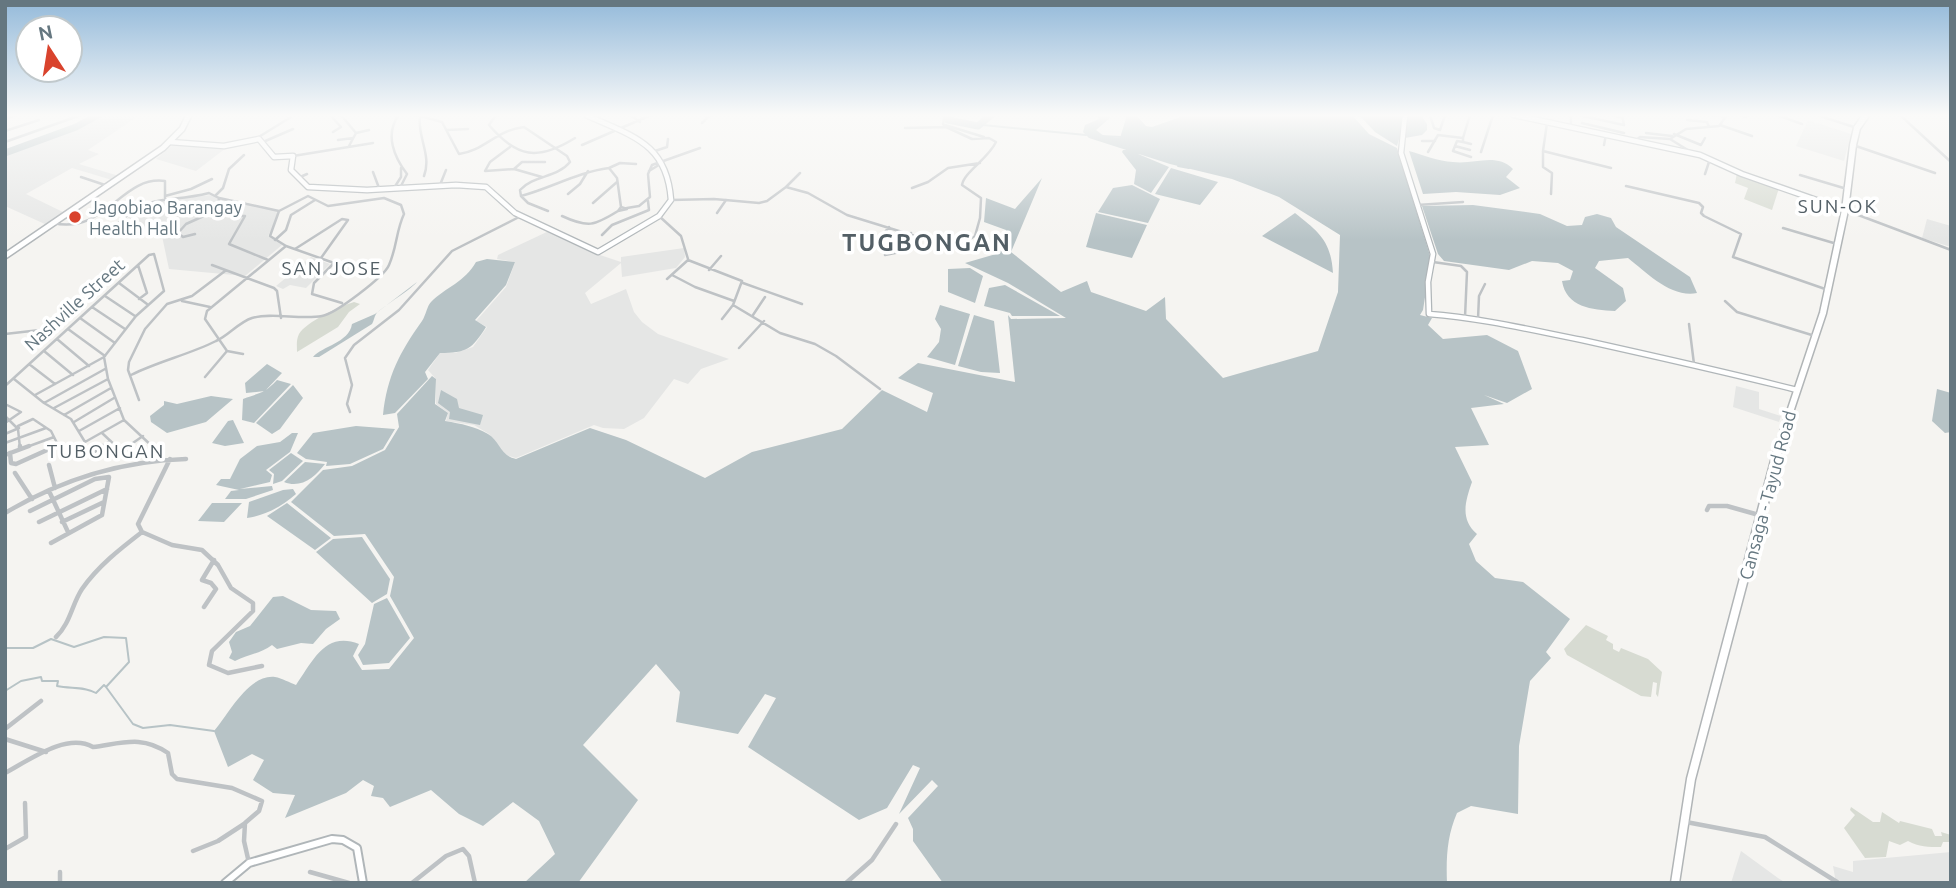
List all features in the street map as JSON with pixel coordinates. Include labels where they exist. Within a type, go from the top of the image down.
[{"type":"highway","name":"Cansaga - Tayud Road","points":[[1673,881],[1691,779],[1717,673],[1786,419],[1828,290],[1845,210],[1851,156]]},
{"type":"main road","points":[[5,256],[150,156]]},
{"type":"street","points":[[217,212],[217,197],[223,188],[223,177],[242,156]]},
{"type":"street","points":[[293,156],[290,168],[308,187],[486,187],[515,213],[598,252],[659,216],[671,200],[670,186],[657,156]]},
{"type":"street","points":[[398,156],[406,176]]},
{"type":"street","points":[[424,176],[429,165],[426,156]]},
{"type":"street","points":[[498,156],[484,169],[487,172],[514,169],[543,177]]},
{"type":"street","points":[[521,196],[522,186],[569,165],[567,156]]},
{"type":"street","points":[[602,235],[612,225],[649,210],[649,171],[659,162],[675,156]]},
{"type":"street","points":[[786,187],[808,193],[847,215],[954,248],[975,236],[980,218],[981,198],[962,185],[962,182],[988,156]]},
{"type":"street","points":[[1402,156],[1433,254],[1427,310],[1432,315],[1478,319],[1694,364],[1797,390]]},
{"type":"street","points":[[1544,156],[1543,167],[1552,173],[1550,194]]},
{"type":"street","points":[[1565,156],[1611,168]]},
{"type":"street","points":[[1703,156],[1742,174],[1876,219],[1918,239],[1951,250]]},
{"type":"street","points":[[1887,156],[1935,173]]},
{"type":"street","points":[[1705,174],[1710,159]]},
{"type":"street","points":[[514,169],[522,162],[545,162]]},
{"type":"street","points":[[521,196],[549,189],[588,171],[609,168],[620,163],[636,164]]},
{"type":"street","points":[[912,188],[928,183],[948,168],[980,163]]},
{"type":"street","points":[[397,188],[401,168]]},
{"type":"street","points":[[609,168],[615,172],[619,209]]},
{"type":"street","points":[[440,185],[446,170]]},
{"type":"street","points":[[568,194],[580,184],[588,171]]},
{"type":"street","points":[[373,172],[379,188]]},
{"type":"street","points":[[671,200],[764,202],[786,187],[800,173]]},
{"type":"street","points":[[298,178],[307,174]]},
{"type":"street","points":[[1800,175],[1847,188]]},
{"type":"street","points":[[401,177],[406,176]]},
{"type":"street","points":[[397,188],[406,176]]},
{"type":"street","points":[[81,177],[108,186]]},
{"type":"street","points":[[116,225],[133,209],[212,179]]},
{"type":"street","points":[[572,179],[580,184]]},
{"type":"street","points":[[53,223],[74,227],[86,223],[133,190],[152,181],[164,180],[165,196]]},
{"type":"street","points":[[593,203],[617,182]]},
{"type":"street","points":[[1626,186],[1703,205],[1704,216],[1741,234],[1733,257],[1828,290]]},
{"type":"street","points":[[606,192],[617,193]]},
{"type":"street","points":[[165,196],[182,200],[209,193],[279,211]]},
{"type":"street","points":[[521,196],[528,203],[548,211]]},
{"type":"street","points":[[131,374],[219,340],[252,318],[320,317],[342,303],[372,283],[391,264],[398,242],[397,228],[404,214],[404,209],[397,200],[363,199],[327,206],[304,197],[279,211],[270,236],[286,246],[334,263],[314,283],[312,294],[342,303]]},
{"type":"street","points":[[275,240],[286,230],[291,215],[315,200]]},
{"type":"street","points":[[717,213],[726,200]]},
{"type":"street","points":[[562,216],[583,226],[600,222],[619,209],[648,201]]},
{"type":"street","points":[[1417,205],[1463,202]]},
{"type":"street","points":[[195,233],[183,237],[178,233],[186,224],[217,212],[245,216],[229,244],[268,260]]},
{"type":"street","points":[[350,412],[347,404],[352,393],[353,379],[347,370],[345,358],[354,345],[399,310],[452,251],[521,215]]},
{"type":"street","points":[[659,216],[681,236],[688,260],[802,304]]},
{"type":"street","points":[[295,249],[342,219],[348,220],[321,258]]},
{"type":"street","points":[[881,237],[889,227]]},
{"type":"street","points":[[1783,228],[1837,244]]},
{"type":"street","points":[[885,255],[905,251],[911,233]]},
{"type":"street","points":[[243,354],[226,351],[205,319],[210,307],[286,246]]},
{"type":"street","points":[[5,247],[14,250]]},
{"type":"street","name":"Nashville Street","points":[[5,386],[149,255],[154,254],[164,290],[147,304]]},
{"type":"street","points":[[709,270],[721,256]]},
{"type":"street","points":[[667,279],[688,260]]},
{"type":"street","points":[[1433,262],[1461,266],[1467,272],[1465,317]]},
{"type":"street","points":[[138,265],[147,292],[139,299]]},
{"type":"street","points":[[212,265],[277,291],[281,318]]},
{"type":"street","points":[[139,400],[129,362],[145,329],[163,307],[192,296],[225,271]]},
{"type":"street","points":[[673,275],[695,288],[734,303],[779,333],[815,344],[880,389]]},
{"type":"street","points":[[35,395],[104,357],[147,304],[119,283]]},
{"type":"street","points":[[722,319],[734,303],[743,283]]},
{"type":"street","points":[[1478,319],[1479,296],[1485,284]]},
{"type":"street","points":[[105,296],[136,316]]},
{"type":"street","points":[[753,315],[765,297]]},
{"type":"street","points":[[181,300],[187,304],[210,307]]},
{"type":"street","points":[[1725,300],[1737,312],[1815,336]]},
{"type":"street","points":[[92,307],[125,329]]},
{"type":"street","points":[[80,318],[115,343]]},
{"type":"street","points":[[739,348],[764,321]]},
{"type":"street","points":[[1689,324],[1694,364]]},
{"type":"street","points":[[68,329],[104,357],[108,379],[124,421],[153,447]]},
{"type":"street","points":[[5,334],[40,330]]},
{"type":"street","points":[[57,339],[89,366]]},
{"type":"street","points":[[44,351],[73,375]]},
{"type":"street","points":[[205,377],[226,351]]},
{"type":"street","points":[[29,364],[55,384]]},
{"type":"street","points":[[44,403],[105,369]]},
{"type":"street","points":[[14,379],[73,422],[84,442],[124,421]]},
{"type":"street","points":[[54,409],[108,379]]},
{"type":"street","points":[[64,415],[111,388]]},
{"type":"street","points":[[73,422],[114,398]]},
{"type":"street","points":[[5,404],[21,411],[5,423]]},
{"type":"street","points":[[79,432],[120,408]]},
{"type":"street","points":[[5,416],[19,427],[20,449]]},
{"type":"street","points":[[5,434],[33,419],[46,428],[54,437],[58,445],[55,449],[16,464],[11,463],[8,454],[54,437]]},
{"type":"street","points":[[5,443],[46,428]]},
{"type":"street","points":[[102,433],[118,448],[128,447]]},
{"type":"street","points":[[124,454],[128,447],[143,436]]},
{"type":"street","points":[[91,453],[110,441]]},
{"type":"street","points":[[118,448],[114,455],[124,454]]},
{"type":"street","points":[[124,454],[130,463]]},
{"type":"street","points":[[170,459],[138,524],[142,532],[172,545],[202,550],[214,560],[230,588],[251,601],[254,606],[253,611],[212,650],[209,665],[214,669],[241,674],[262,666]]},
{"type":"street","points":[[5,513],[97,470],[130,463],[186,459]]},
{"type":"street","points":[[48,465],[55,488]]},
{"type":"street","points":[[15,473],[32,499]]},
{"type":"street","points":[[30,511],[98,477],[108,475],[102,515],[51,543]]},
{"type":"street","points":[[39,522],[107,489]]},
{"type":"street","points":[[49,492],[68,532]]},
{"type":"street","points":[[62,522],[104,502]]},
{"type":"street","points":[[1707,510],[1709,506],[1727,506],[1759,515]]},
{"type":"street","points":[[55,637],[67,625],[75,599],[94,573],[142,532]]},
{"type":"street","points":[[204,607],[216,589],[211,583],[202,580],[214,560]]},
{"type":"street","points":[[5,729],[41,701]]},
{"type":"street","points":[[5,739],[46,752]]},
{"type":"street","points":[[5,773],[46,752],[75,743],[86,743],[93,747],[142,741],[154,743],[168,752],[172,774],[177,779],[222,785],[262,801],[259,811],[245,823],[218,841],[194,851]]},
{"type":"street","points":[[5,849],[26,837],[24,803]]},
{"type":"street","points":[[1684,821],[1703,828],[1723,828],[1760,835],[1837,881]]},
{"type":"street","points":[[245,823],[244,841],[249,863]]},
{"type":"street","points":[[846,883],[872,860],[896,824]]},
{"type":"street","points":[[225,883],[249,863],[332,839],[343,840],[357,848],[363,883]]},
{"type":"street","points":[[412,883],[438,861],[463,849],[469,856],[475,883]]},
{"type":"street","points":[[60,872],[60,883]]},
{"type":"street","points":[[310,872],[349,883]]},
{"type":"shaded area","points":[[5,156],[94,156],[79,164],[119,176],[112,180],[72,168],[26,194],[65,213],[47,225],[5,206]]},
{"type":"shaded area","points":[[159,156],[215,156],[196,171],[156,159]]},
{"type":"shaded area","points":[[1125,156],[1144,156],[1169,167],[1151,193],[1134,184],[1136,170]]},
{"type":"shaded area","points":[[1146,156],[1400,156],[1431,259],[1420,315],[1432,318],[1428,325],[1443,339],[1487,335],[1518,351],[1532,389],[1507,403],[1484,395],[1504,404],[1471,408],[1489,445],[1455,447],[1472,482],[1466,503],[1466,516],[1477,534],[1469,544],[1476,561],[1495,578],[1523,582],[1570,619],[1546,652],[1551,658],[1530,681],[1519,746],[1518,814],[1471,806],[1457,813],[1448,847],[1447,883],[943,883],[913,841],[913,829],[908,818],[938,786],[932,780],[899,814],[920,768],[913,765],[887,808],[859,820],[748,747],[776,698],[765,694],[738,734],[676,722],[680,692],[656,664],[583,745],[638,800],[578,883],[524,883],[555,854],[539,821],[513,802],[483,826],[459,814],[431,790],[390,807],[383,798],[371,796],[374,786],[363,780],[346,793],[285,818],[295,795],[273,793],[253,780],[264,760],[252,754],[228,767],[214,731],[240,696],[256,682],[275,677],[296,685],[321,651],[329,645],[347,641],[359,644],[353,656],[362,670],[389,669],[414,638],[390,596],[394,577],[365,534],[334,536],[291,502],[323,470],[352,466],[385,450],[399,427],[397,414],[432,376],[436,379],[435,404],[448,413],[445,421],[473,427],[488,434],[503,452],[516,459],[590,428],[626,440],[705,478],[752,452],[842,429],[882,390],[927,412],[933,393],[898,378],[918,363],[1015,382],[1008,315],[1011,319],[1066,318],[1008,283],[965,263],[996,254],[1006,230],[984,222],[986,198],[1015,209],[1042,178],[1011,252],[1061,292],[1087,281],[1091,292],[1146,311],[1165,297],[1166,319],[1223,378],[1318,351],[1338,292],[1340,235],[1279,197],[1232,179]]},
{"type":"shaded area","points":[[1411,156],[1461,162],[1499,161],[1513,169],[1506,177],[1520,188],[1500,195],[1456,192],[1423,194]]},
{"type":"shaded area","points":[[1829,156],[1845,156],[1844,161]]},
{"type":"shaded area","points":[[1171,168],[1218,182],[1200,205],[1155,194]]},
{"type":"shaded area","points":[[1737,173],[1779,188],[1772,210],[1744,199],[1748,188],[1735,183]]},
{"type":"shaded area","points":[[1132,185],[1160,199],[1148,223],[1098,212],[1113,188]]},
{"type":"shaded area","points":[[212,195],[276,210],[278,217],[268,236],[282,245],[245,276],[169,269],[162,236],[121,222],[154,201]]},
{"type":"shaded area","points":[[1473,205],[1540,214],[1567,226],[1582,225],[1585,217],[1597,214],[1611,218],[1616,227],[1690,277],[1697,293],[1687,294],[1669,288],[1628,258],[1599,261],[1595,268],[1623,288],[1626,301],[1615,311],[1598,310],[1574,302],[1569,297],[1562,281],[1570,280],[1573,271],[1558,263],[1532,261],[1509,270],[1444,261],[1438,254],[1422,206]]},
{"type":"shaded area","points":[[1096,213],[1147,225],[1132,258],[1086,247]]},
{"type":"shaded area","points":[[1295,213],[1322,238],[1330,253],[1333,273],[1262,236]]},
{"type":"shaded area","points":[[1927,219],[1951,226],[1951,247],[1922,238]]},
{"type":"shaded area","points":[[551,230],[594,253],[621,262],[621,257],[684,248],[685,257],[676,268],[622,277],[621,263],[585,293],[591,304],[626,289],[634,312],[658,334],[729,359],[701,369],[688,384],[674,379],[644,418],[624,429],[594,425],[516,458],[505,455],[489,434],[474,425],[446,421],[448,413],[436,404],[436,379],[428,370],[440,353],[455,353],[473,347],[487,327],[476,321],[506,287],[515,262],[497,259],[498,255]]},
{"type":"shaded area","points":[[311,257],[330,264],[306,288],[290,285],[283,289],[276,286]]},
{"type":"shaded area","points":[[487,259],[515,262],[506,285],[475,320],[486,327],[472,345],[463,351],[440,353],[425,372],[428,379],[395,413],[383,415],[396,365],[430,304],[466,275],[476,262]]},
{"type":"shaded area","points":[[970,268],[983,276],[975,303],[948,292],[948,269]]},
{"type":"shaded area","points":[[1005,285],[1060,316],[1012,316],[1010,313],[984,306],[989,288]]},
{"type":"shaded area","points":[[354,302],[360,304],[349,312],[338,327],[297,352],[297,338],[303,329],[324,315]]},
{"type":"shaded area","points":[[940,305],[970,314],[955,365],[927,357],[939,342],[941,329],[935,319]]},
{"type":"shaded area","points":[[379,311],[372,324],[319,357],[313,357],[346,336],[352,324]]},
{"type":"shaded area","points":[[974,315],[994,321],[1000,373],[981,372],[958,366]]},
{"type":"shaded area","points":[[267,364],[282,373],[265,391],[246,393],[245,383]]},
{"type":"shaded area","points":[[277,380],[291,384],[254,423],[242,420],[243,399],[265,391]]},
{"type":"shaded area","points":[[293,385],[303,398],[280,429],[272,434],[256,423]]},
{"type":"shaded area","points":[[1736,386],[1759,392],[1759,409],[1781,416],[1779,422],[1733,407]]},
{"type":"shaded area","points":[[1937,389],[1951,393],[1951,432],[1945,433],[1932,421]]},
{"type":"shaded area","points":[[441,390],[457,399],[459,408],[483,415],[480,425],[449,419],[450,412],[438,403]]},
{"type":"shaded area","points":[[211,396],[233,399],[206,422],[167,433],[151,422],[150,416],[164,405],[164,401],[177,404]]},
{"type":"shaded area","points":[[233,420],[244,443],[225,446],[212,443],[228,421]]},
{"type":"shaded area","points":[[356,426],[395,429],[383,449],[350,464],[326,466],[327,462],[306,459],[297,453],[313,433]]},
{"type":"shaded area","points":[[292,433],[298,433],[290,452],[266,470],[272,475],[270,482],[240,489],[272,486],[273,490],[246,499],[225,499],[231,491],[239,490],[216,485],[221,479],[230,479],[240,459],[257,446],[280,442]]},
{"type":"shaded area","points":[[291,453],[303,461],[282,481],[273,484],[274,474],[269,470]]},
{"type":"shaded area","points":[[305,462],[325,464],[307,481],[296,484],[284,482]]},
{"type":"shaded area","points":[[293,489],[296,494],[279,507],[247,518],[249,502]]},
{"type":"shaded area","points":[[212,503],[242,503],[224,522],[198,521]]},
{"type":"shaded area","points":[[287,503],[331,538],[315,550],[267,516]]},
{"type":"shaded area","points":[[362,537],[390,579],[387,594],[372,603],[316,552],[333,539]]},
{"type":"shaded area","points":[[283,596],[311,610],[336,611],[340,619],[326,629],[313,644],[301,643],[277,649],[272,645],[235,661],[229,658],[232,652],[229,642],[236,632],[250,626],[273,597]]},
{"type":"shaded area","points":[[387,598],[410,638],[389,663],[363,665],[358,655],[365,644],[374,604]]},
{"type":"shaded area","points":[[1586,625],[1608,636],[1606,640],[1613,644],[1613,649],[1619,652],[1621,648],[1648,659],[1662,672],[1658,697],[1657,683],[1653,682],[1651,697],[1641,696],[1567,655],[1564,649]]},
{"type":"shaded area","points":[[1851,807],[1873,822],[1880,822],[1882,812],[1899,823],[1900,821],[1932,829],[1935,836],[1942,836],[1941,832],[1951,835],[1951,842],[1943,842],[1941,847],[1936,847],[1920,846],[1908,841],[1900,845],[1889,841],[1886,857],[1865,858],[1844,828],[1855,815],[1850,810]]},
{"type":"shaded area","points":[[1741,851],[1778,878],[1786,883],[1731,883]]},
{"type":"shaded area","points":[[1951,852],[1951,883],[1836,883],[1833,866],[1853,872],[1853,861]]},
{"type":"waterway","points":[[1178,166],[1189,168]]},
{"type":"waterway","points":[[5,648],[33,648],[51,639],[74,647],[104,637],[126,638],[129,662],[106,687]]},
{"type":"waterway","points":[[5,691],[21,681],[41,677],[42,681],[58,681],[57,686],[82,688],[96,693],[104,685],[106,687]]},
{"type":"waterway","points":[[106,687],[133,724],[143,728],[170,725],[214,731]]},
{"type":"place","name":"Jagobiao Barangay Health Hall","points":[[75,217]]},
{"type":"district","name":"SUN-OK","points":[[1838,206]]},
{"type":"district","name":"TUGBONGAN","points":[[927,242]]},
{"type":"district","name":"SAN JOSE","points":[[332,268]]},
{"type":"district","name":"TUBONGAN","points":[[106,451]]}]
